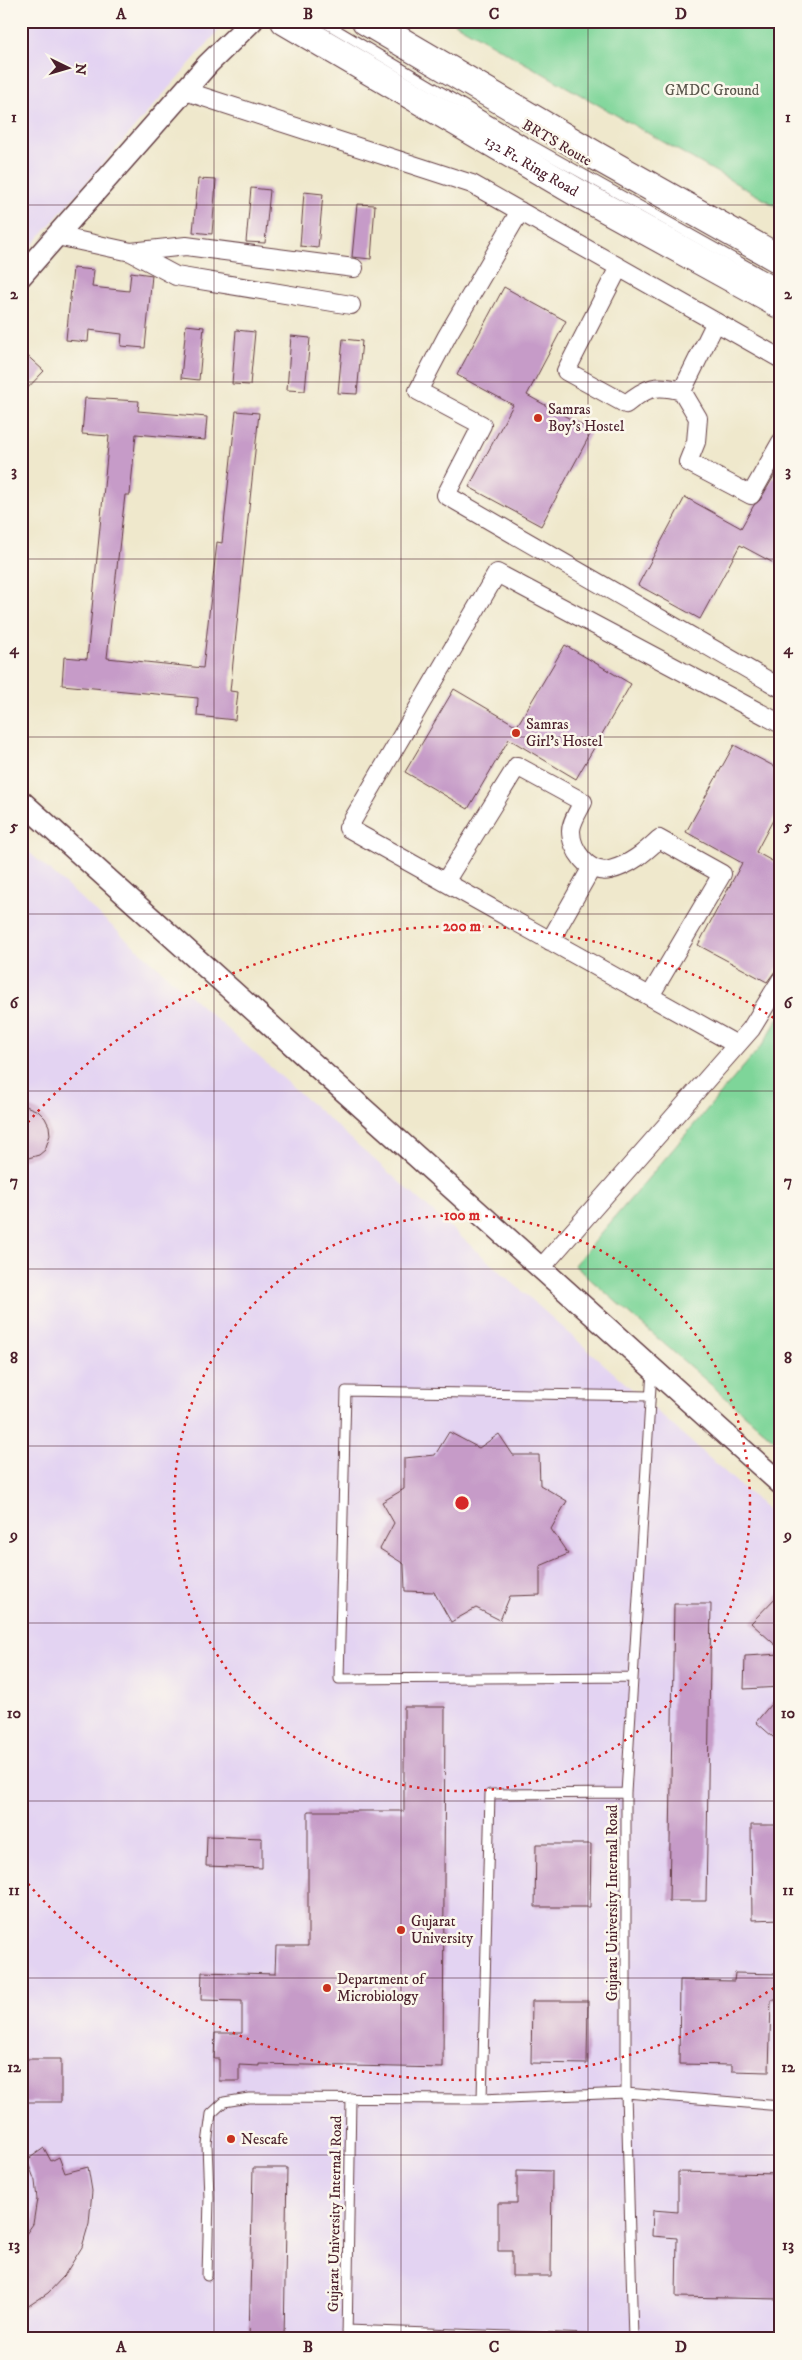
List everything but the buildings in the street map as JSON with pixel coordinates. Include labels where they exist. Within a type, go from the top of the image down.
[{"type":"main road","name":"132 Ft. Ring Road","points":[[285,21],[578,193],[781,305]]},
{"type":"main road","points":[[366,21],[598,157],[781,260]]},
{"type":"street","points":[[21,276],[185,91],[252,21]]},
{"type":"street","points":[[185,91],[472,184],[781,359]]},
{"type":"street","points":[[520,211],[447,336],[418,391],[482,425],[446,495],[779,687],[781,685]]},
{"type":"street","points":[[56,236],[131,252],[176,276],[351,305]]},
{"type":"street","points":[[131,252],[186,246],[354,268]]},
{"type":"street","points":[[619,267],[566,371],[626,404],[643,390],[663,386],[682,391],[698,418],[696,442],[688,462],[751,495],[781,442]]},
{"type":"street","points":[[682,391],[716,322]]},
{"type":"street","points":[[737,1045],[348,828],[497,572],[781,724]]},
{"type":"street","points":[[444,882],[517,766],[583,802],[570,829],[575,852],[592,867],[608,871],[636,860],[658,839],[722,874],[650,996]]},
{"type":"street","points":[[21,801],[781,1484]]},
{"type":"street","points":[[550,941],[592,867]]},
{"type":"street","points":[[541,1268],[751,1029],[781,980]]},
{"type":"lane","name":"BRTS Route","points":[[322,21],[524,141],[781,285]]},
{"type":"lane","points":[[626,1793],[652,1368]]},
{"type":"lane","points":[[633,1677],[339,1679],[346,1391],[650,1396]]},
{"type":"lane","name":"Gujarat University Internal Road","points":[[482,2099],[490,1794],[626,1793],[626,2093],[633,2339]]},
{"type":"lane","points":[[626,2093],[781,2106]]},
{"type":"lane","name":"Gujarat University Internal Road","points":[[207,2276],[209,2198],[207,2144],[212,2114],[224,2102],[249,2098],[482,2099],[626,2093]]},
{"type":"lane","name":"Gujarat University Internal Road","points":[[351,2098],[347,2334],[586,2339]]},
{"type":"shaded area","points":[[21,21],[227,21],[21,258]]},
{"type":"shaded area","name":"Gujarat University","points":[[21,845],[781,1522],[781,2339],[21,2339]]},
{"type":"green space","name":"GMDC Ground","points":[[451,21],[781,21],[781,209]]},
{"type":"green space","points":[[781,1014],[781,1446],[574,1265],[763,1044]]},
{"type":"place","name":"Samras Boy's Hostel","points":[[538,418]]},
{"type":"place","name":"Samras Girl's Hostel","points":[[516,733]]},
{"type":"place","name":"Gujarat University","points":[[401,1930]]},
{"type":"place","name":"Department of Microbiology","points":[[327,1988]]},
{"type":"place","name":"Nescafe","points":[[231,2139]]}]
